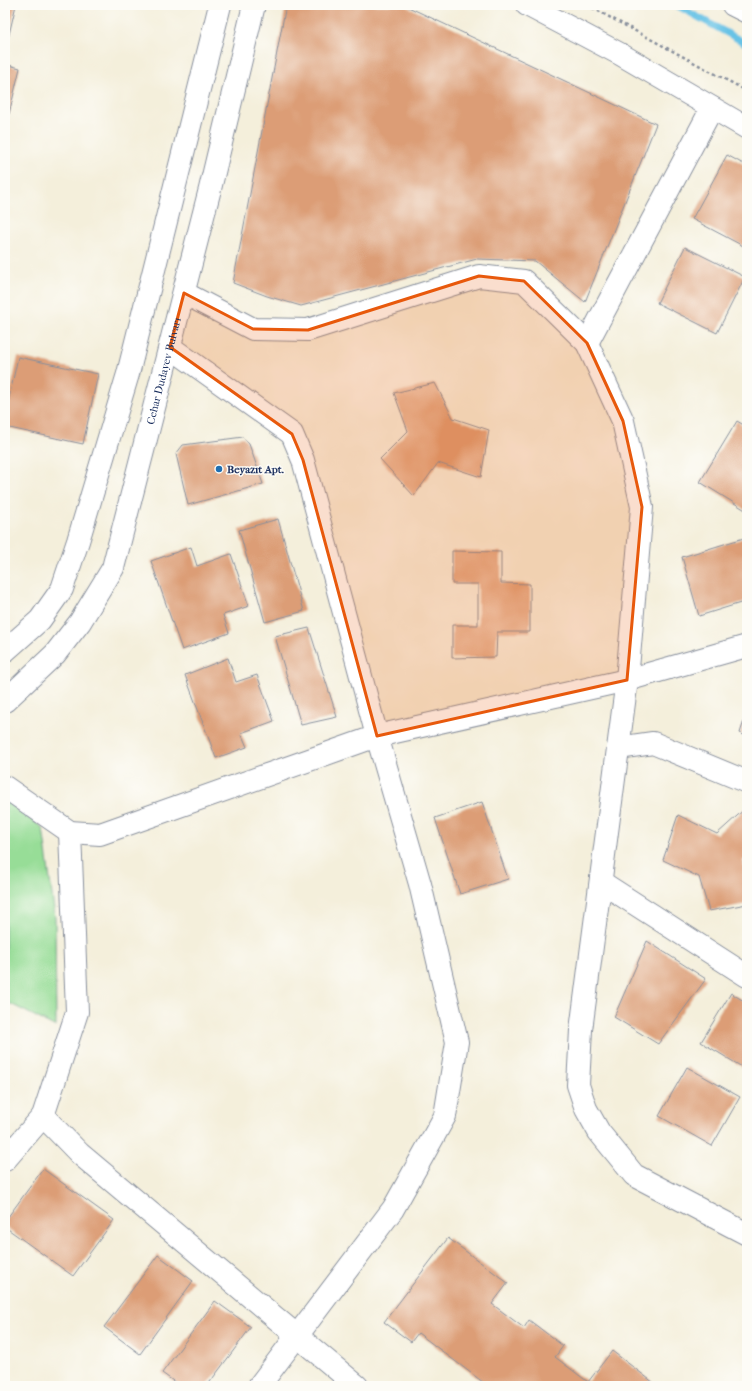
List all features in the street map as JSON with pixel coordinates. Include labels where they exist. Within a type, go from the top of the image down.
[{"type":"street","points":[[5,651],[40,620],[62,588],[78,541],[128,374],[220,5]]},
{"type":"street","name":"Cehar Dudayev Bulvarı","points":[[5,701],[55,654],[80,622],[113,568],[184,293],[254,5]]},
{"type":"street","points":[[527,5],[620,54],[747,128]]},
{"type":"street","points":[[733,5],[747,12]]},
{"type":"street","points":[[587,343],[712,108]]},
{"type":"street","points":[[184,293],[253,329],[308,330],[479,276],[524,281],[587,343],[623,421],[642,507],[627,680],[602,882],[581,1030],[578,1085],[586,1109],[599,1132],[634,1174],[747,1234]]},
{"type":"street","points":[[170,347],[292,434],[303,460],[377,736],[420,884],[457,1042],[445,1116],[393,1209],[259,1386]]},
{"type":"street","points":[[5,787],[70,832],[100,834],[377,736],[627,680],[747,646]]},
{"type":"street","points":[[618,748],[652,743],[747,782]]},
{"type":"street","points":[[5,1160],[43,1116],[77,1012],[70,832]]},
{"type":"street","points":[[602,882],[747,976]]},
{"type":"street","points":[[43,1116],[80,1154],[357,1386]]},
{"type":"path","points":[[587,5],[747,91]]},
{"type":"highlighted area","points":[[479,276],[524,281],[587,343],[623,421],[642,507],[627,680],[377,736],[303,460],[292,434],[170,347],[184,293],[253,329],[308,330]]},
{"type":"green space","points":[[5,800],[43,828],[55,917],[56,1027],[5,1001]]},
{"type":"building","points":[[5,5],[16,5],[6,47],[5,47]]},
{"type":"building","points":[[286,5],[404,5],[656,124],[585,302],[535,261],[477,259],[301,306],[267,296],[233,283]]},
{"type":"building","points":[[5,64],[20,68],[9,114],[5,113]]},
{"type":"building","points":[[727,155],[747,166],[747,248],[692,219]]},
{"type":"building","points":[[685,247],[745,277],[717,333],[657,303]]},
{"type":"building","points":[[18,357],[98,374],[83,444],[5,427],[5,416]]},
{"type":"building","points":[[435,383],[453,418],[489,430],[481,477],[438,463],[414,496],[380,459],[408,431],[394,393]]},
{"type":"building","points":[[737,421],[747,427],[747,511],[700,482]]},
{"type":"building","name":"Beyazıt Apt.","points":[[243,437],[249,444],[263,484],[188,505],[176,454],[183,445]]},
{"type":"building","points":[[278,519],[304,611],[265,622],[239,530]]},
{"type":"building","points":[[747,537],[747,601],[699,616],[682,557]]},
{"type":"building","points":[[191,547],[197,566],[231,554],[249,606],[223,615],[229,633],[182,650],[151,561]]},
{"type":"building","points":[[452,551],[501,552],[501,583],[530,584],[530,632],[497,632],[496,657],[452,658],[452,625],[478,625],[478,584],[452,584]]},
{"type":"building","points":[[309,628],[337,717],[301,725],[275,636]]},
{"type":"building","points":[[228,658],[236,682],[257,675],[274,721],[241,733],[247,747],[216,758],[185,675]]},
{"type":"building","points":[[747,712],[747,737],[740,733]]},
{"type":"building","points":[[482,802],[508,879],[460,894],[435,818]]},
{"type":"building","points":[[747,807],[747,857],[743,861],[747,879],[747,904],[709,911],[699,877],[663,860],[678,815],[717,834]]},
{"type":"building","points":[[647,941],[706,979],[658,1044],[614,1017]]},
{"type":"building","points":[[731,993],[747,1003],[747,1070],[701,1042]]},
{"type":"building","points":[[687,1067],[740,1097],[712,1146],[659,1116]]},
{"type":"building","points":[[43,1169],[114,1220],[73,1276],[5,1227],[5,1221]]},
{"type":"building","points":[[448,1238],[508,1283],[492,1304],[524,1328],[529,1320],[563,1346],[555,1357],[588,1382],[612,1351],[658,1386],[488,1386],[418,1333],[411,1342],[384,1322]]},
{"type":"building","points":[[158,1255],[193,1281],[140,1354],[104,1327]]},
{"type":"building","points":[[215,1301],[251,1327],[207,1386],[180,1386],[162,1373]]},
{"type":"waterway","points":[[676,5],[747,44]]},
{"type":"place","name":"Beyazıt Apt.","points":[[219,469]]}]
